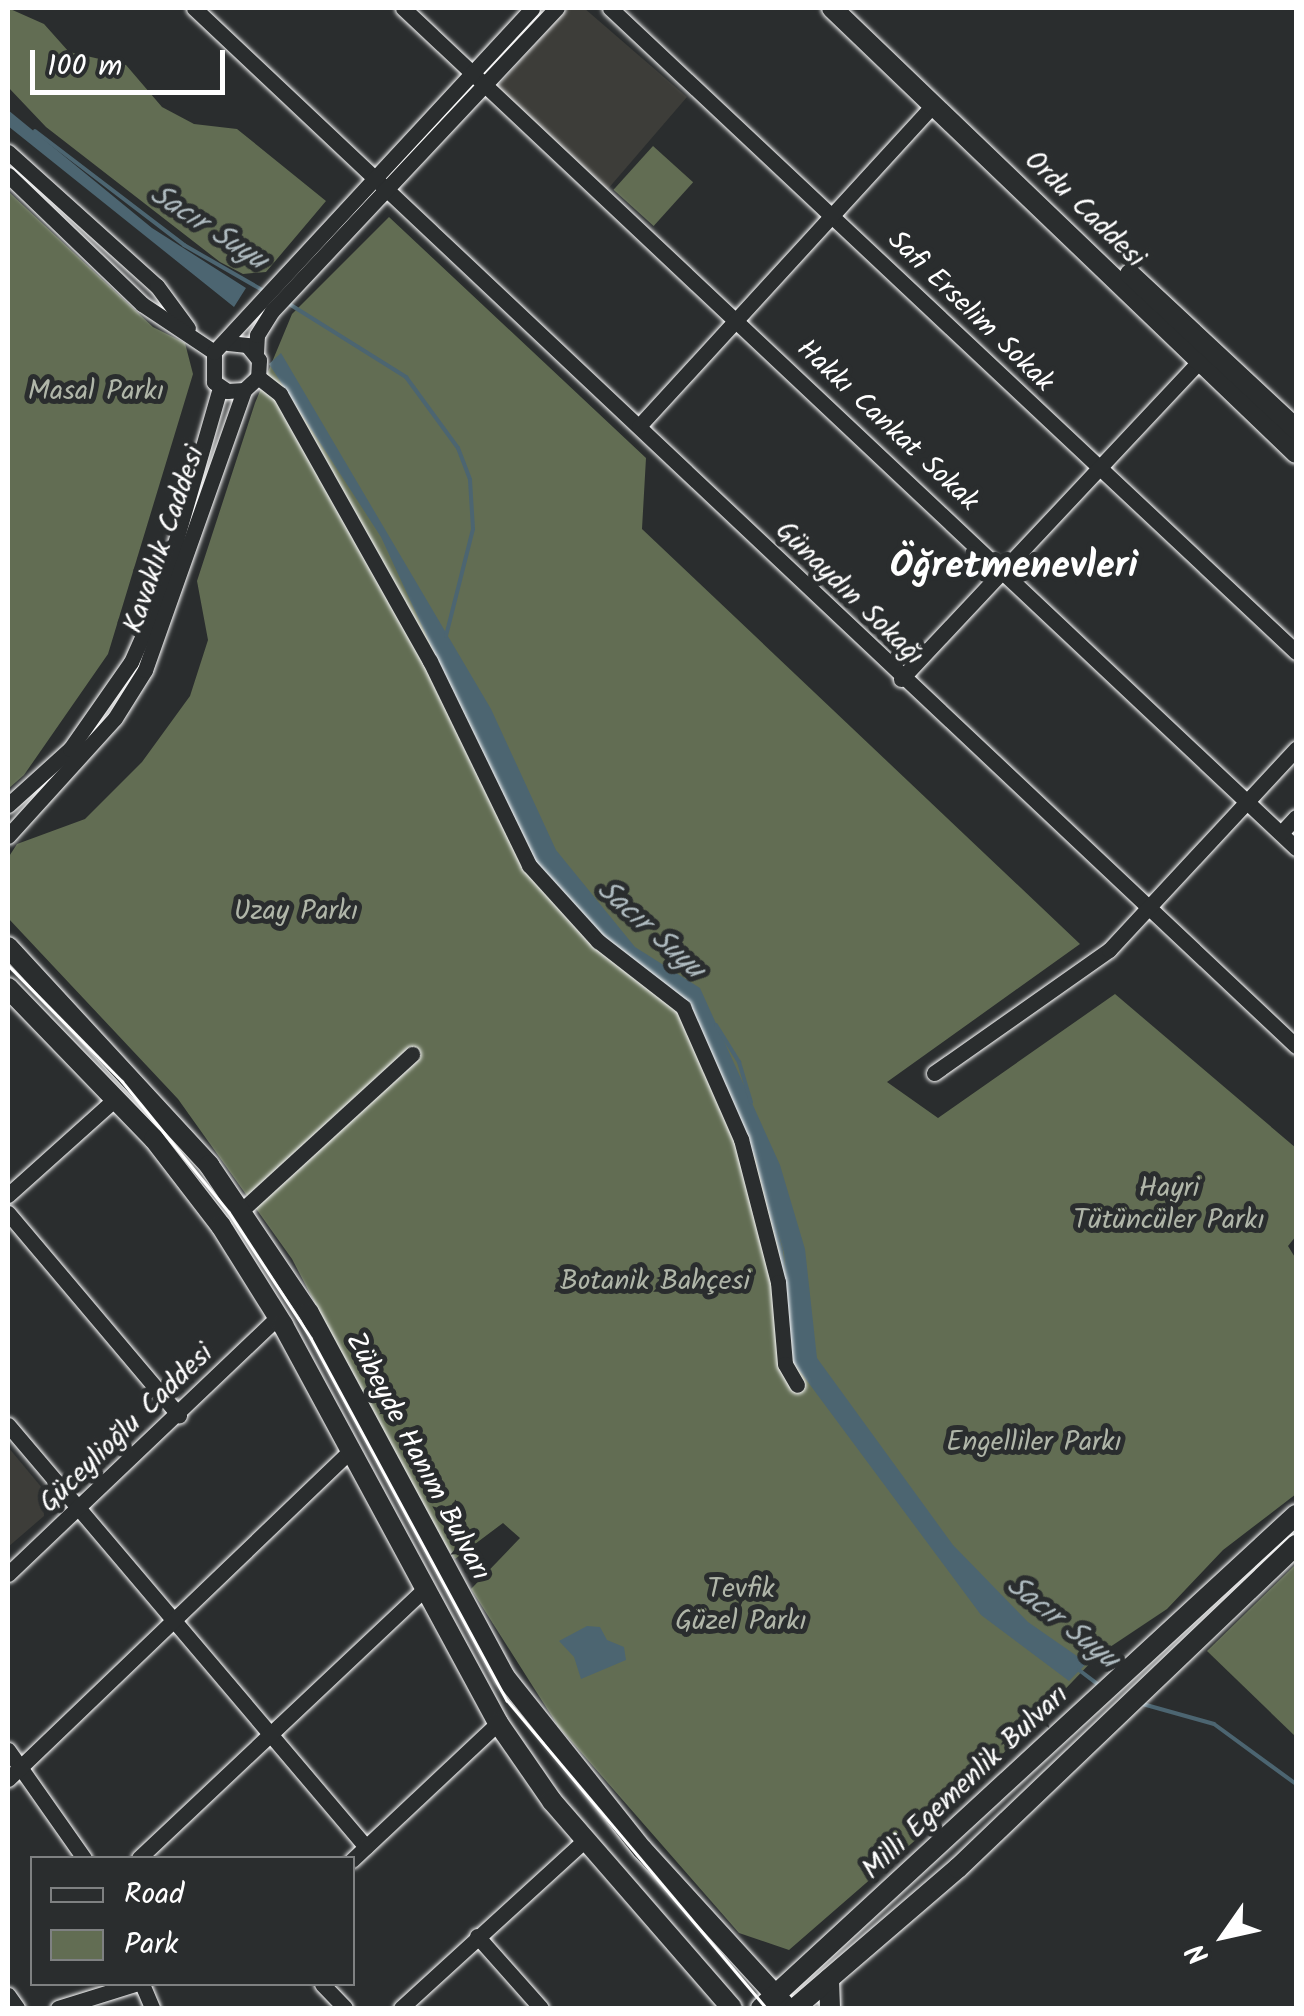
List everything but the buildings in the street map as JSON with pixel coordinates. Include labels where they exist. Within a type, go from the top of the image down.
[{"type":"main road","name":"Ordu Caddesi","points":[[832,8],[1296,453]]},
{"type":"main road","name":"Ordu Caddesi","points":[[846,8],[1296,430]]},
{"type":"main road","name":"Zübeyde Hanım Bulvarı","points":[[8,947],[141,1088],[242,1210],[340,1366],[505,1678],[642,1849],[780,2005]]},
{"type":"main road","name":"Zübeyde Hanım Bulvarı","points":[[8,988],[114,1098],[221,1226],[278,1317],[498,1723],[586,1838],[732,2008]]},
{"type":"main road","name":"Milli Egemenlik Bulvarı","points":[[780,2005],[807,1971],[1084,1708],[1296,1514]]},
{"type":"main road","name":"Milli Egemenlik Bulvarı","points":[[780,2005],[829,1979],[958,1868],[1296,1545]]},
{"type":"main road","points":[[756,1975],[807,1971]]},
{"type":"main road","points":[[829,1979],[830,2008]]},
{"type":"main road","points":[[708,1982],[715,2008]]},
{"type":"street","name":"Günaydın Sokağı","points":[[194,8],[371,175],[384,192],[639,426],[901,679],[1148,903],[1296,1046]]},
{"type":"street","name":"Hakkı Cankat Sokak","points":[[403,8],[1296,848]]},
{"type":"street","points":[[258,377],[244,390],[220,388],[209,367],[261,294],[532,8]]},
{"type":"street","points":[[557,8],[272,311],[257,335],[258,377],[280,394],[430,661],[528,865],[598,941],[683,1007],[742,1139],[778,1282],[785,1364],[797,1385]]},
{"type":"street","name":"Safi Erselim Sokak","points":[[610,8],[1296,652]]},
{"type":"street","points":[[639,426],[933,105]]},
{"type":"street","points":[[8,152],[157,286],[194,335]]},
{"type":"street","points":[[8,175],[142,304],[221,347],[247,345],[256,354]]},
{"type":"street","points":[[901,679],[1096,466],[1200,361]]},
{"type":"street","name":"Kavaklık Caddesi","points":[[8,805],[70,749],[131,662],[159,599],[220,388]]},
{"type":"street","name":"Kavaklık Caddesi","points":[[8,836],[115,718],[145,670],[244,390]]},
{"type":"street","points":[[934,1073],[1082,972],[1296,749]]},
{"type":"street","points":[[1281,833],[1296,817]]},
{"type":"street","points":[[242,1210],[412,1054]]},
{"type":"street","points":[[8,1195],[114,1098]]},
{"type":"street","points":[[8,1213],[179,1414]]},
{"type":"street","name":"Güceylioğlu Caddesi","points":[[8,1574],[80,1511],[278,1317]]},
{"type":"street","points":[[8,1426],[169,1622],[366,1847]]},
{"type":"street","points":[[8,1779],[350,1451]]},
{"type":"street","points":[[141,1856],[424,1589]]},
{"type":"street","points":[[355,1857],[498,1723]]},
{"type":"street","points":[[8,1750],[83,1856]]},
{"type":"street","points":[[400,2008],[586,1838]]},
{"type":"street","points":[[477,1936],[542,2008]]},
{"type":"street","points":[[58,2008],[131,1986]]},
{"type":"street","points":[[139,1986],[152,2008]]},
{"type":"street","points":[[324,1986],[345,2008]]},
{"type":"street","points":[[8,1994],[17,2008]]},
{"type":"shaded area","points":[[568,8],[584,8],[687,97],[607,190],[495,89]]},
{"type":"shaded area","points":[[8,1447],[43,1489],[44,1516],[8,1547]]},
{"type":"green space","points":[[8,8],[44,24],[69,52],[126,65],[162,107],[194,124],[237,129],[326,201],[266,272],[243,274],[220,262],[46,127],[8,87]]},
{"type":"green space","points":[[653,146],[693,182],[654,226],[614,190]]},
{"type":"green space","name":"Masal Parkı","points":[[8,191],[153,327],[185,343],[193,374],[108,654],[24,775],[8,789]]},
{"type":"green space","points":[[389,217],[646,458],[642,529],[1080,944],[887,1082],[938,1118],[1115,994],[1296,1148],[1296,1236],[1288,1246],[1296,1259],[1296,1494],[1223,1550],[1167,1609],[1098,1655],[942,1817],[789,1950],[739,1933],[558,1726],[471,1589],[520,1538],[503,1523],[455,1559],[430,1524],[292,1259],[178,1099],[8,918],[8,858],[17,844],[85,819],[142,762],[190,696],[208,640],[197,581],[255,403],[292,314]]},
{"type":"green space","points":[[1296,1564],[1296,1737],[1207,1651]]},
{"type":"water","points":[[8,110],[152,228],[246,288],[234,307],[8,126]]},
{"type":"water","points":[[281,353],[491,709],[556,850],[635,947],[700,988],[780,1165],[805,1249],[817,1358],[953,1545],[1028,1622],[1087,1663],[1069,1681],[981,1615],[793,1362],[784,1253],[762,1173],[686,1002],[620,959],[531,862],[381,537],[269,364]]},
{"type":"water","points":[[587,1626],[600,1627],[607,1640],[624,1647],[626,1660],[581,1679],[574,1657],[559,1641]]},
{"type":"waterway","name":"Sacır Suyu","points":[[35,131],[184,245],[264,291]]},
{"type":"waterway","name":"Sacır Suyu","points":[[286,302],[406,377],[458,448],[470,480],[473,529],[446,636]]},
{"type":"waterway","name":"Sacır Suyu","points":[[716,1025],[739,1062],[751,1102]]},
{"type":"waterway","name":"Sacır Suyu","points":[[758,1161],[781,1251],[792,1337]]},
{"type":"waterway","name":"Sacır Suyu","points":[[1079,1670],[1099,1685]]},
{"type":"waterway","name":"Sacır Suyu","points":[[1139,1703],[1214,1724],[1296,1784]]},
{"type":"tram line","points":[[8,965],[122,1081],[229,1212],[311,1338],[507,1700],[766,2008]]},
{"type":"district","name":"Öğretmenevleri","points":[[1014,568]]},
{"type":"park label","name":"Uzay Parkı","points":[[296,912]]},
{"type":"park label","name":"Hayri Tütüncüler Parkı","points":[[1169,1205]]},
{"type":"park label","name":"Botanik Bahçesi","points":[[655,1282]]},
{"type":"park label","name":"Engelliler Parkı","points":[[1034,1443]]},
{"type":"park label","name":"Tevfik Güzel Parkı","points":[[741,1606]]}]
